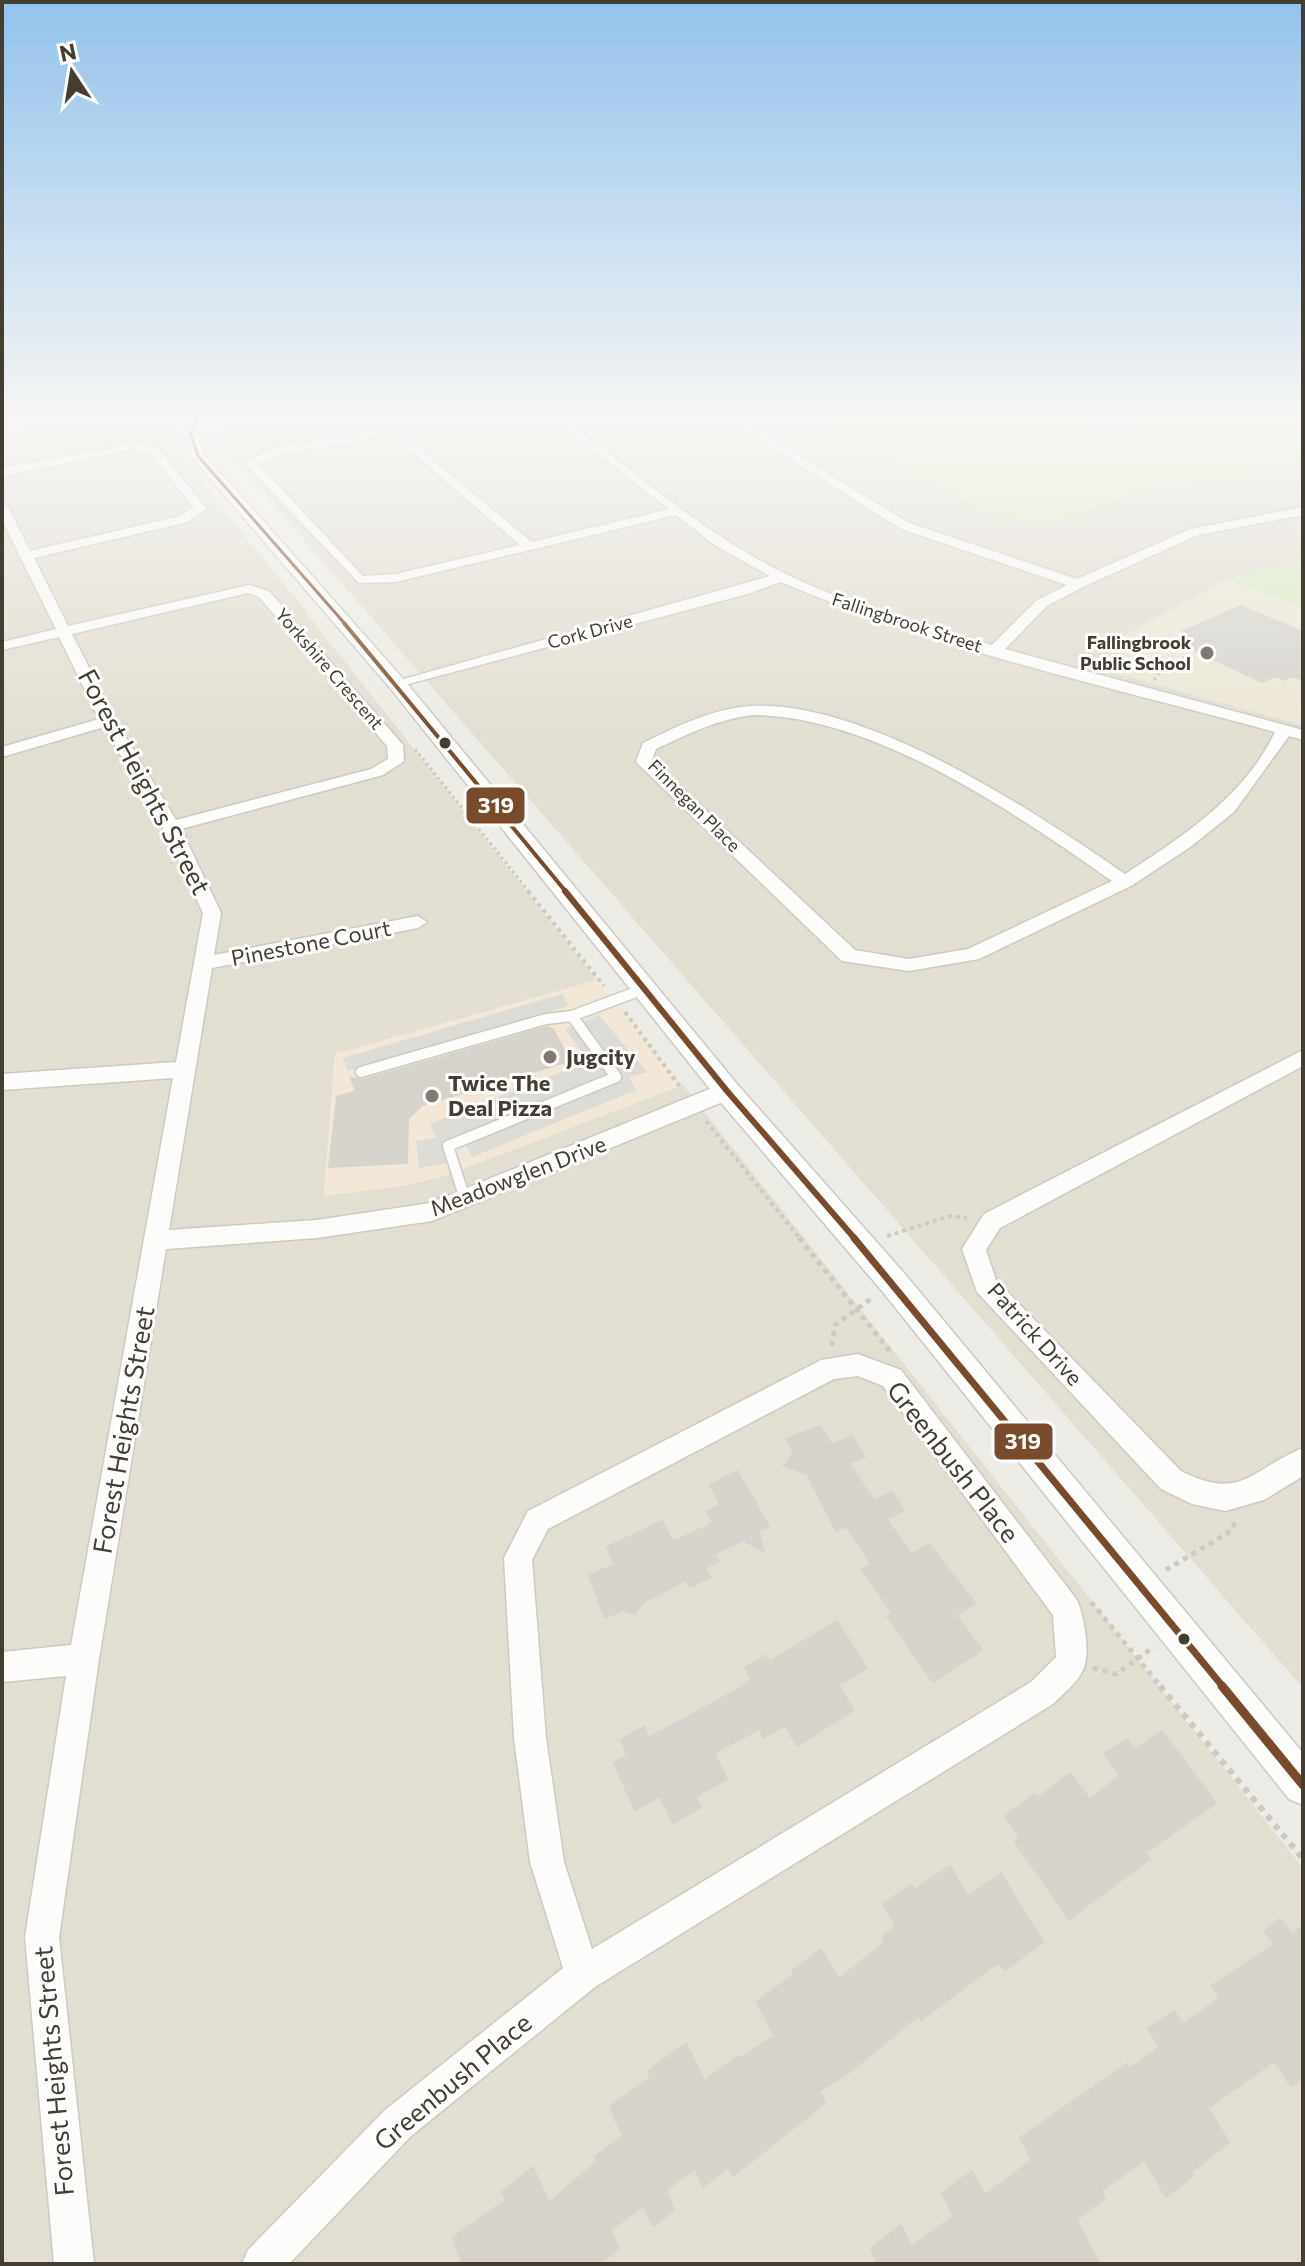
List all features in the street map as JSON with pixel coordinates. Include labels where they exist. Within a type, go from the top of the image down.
[{"type":"street","name":"Forest Heights Street","points":[[11,523],[108,721],[171,826],[212,913],[84,1659],[42,1937],[74,2264]]},
{"type":"street","points":[[28,555],[168,523]]},
{"type":"street","points":[[256,523],[398,685],[727,1091],[893,1282],[1303,1785]]},
{"type":"street","points":[[306,523],[359,579],[396,578],[627,523]]},
{"type":"street","points":[[502,523],[529,546]]},
{"type":"street","name":"Fallingbrook Street","points":[[693,523],[721,543],[781,577],[846,605],[995,651],[1303,735]]},
{"type":"street","points":[[900,523],[1078,584]]},
{"type":"street","points":[[995,651],[1042,603],[1078,584],[1194,532],[1242,523]]},
{"type":"street","name":"Cork Drive","points":[[398,685],[739,592],[781,577]]},
{"type":"street","name":"Yorkshire Crescent","points":[[66,631],[230,592],[249,589],[264,594],[395,745],[396,761],[377,772],[171,826]]},
{"type":"street","points":[[2,646],[66,631]]},
{"type":"street","name":"Finnegan Place","points":[[1125,882],[1031,816],[967,778],[894,743],[802,714],[741,712],[686,728],[649,746],[644,761],[849,956],[909,965],[972,955],[1125,882],[1183,844],[1228,808],[1278,743],[1284,730]]},
{"type":"street","points":[[2,752],[108,721]]},
{"type":"street","name":"Pinestone Court","points":[[205,963],[418,922]]},
{"type":"street","points":[[992,1221],[1303,1057]]},
{"type":"street","points":[[2,1082],[187,1069]]},
{"type":"street","name":"Meadowglen Drive","points":[[157,1240],[317,1229],[432,1212],[727,1091]]},
{"type":"street","name":"Patrick Drive","points":[[992,1221],[974,1249],[986,1285],[1171,1480],[1199,1496],[1247,1497]]},
{"type":"street","name":"Greenbush Place","points":[[262,2264],[398,2123],[583,1975],[1042,1693],[1071,1663],[1067,1610],[892,1378],[858,1365],[830,1368],[538,1520],[518,1558],[530,1738],[547,1862],[583,1975]]},
{"type":"street","points":[[1247,1497],[1303,1461]]},
{"type":"street","points":[[2,1667],[84,1659]]},
{"type":"lane","points":[[361,1072],[546,1019],[572,1016],[644,989]]},
{"type":"lane","points":[[465,1199],[448,1146],[616,1077],[572,1016]]},
{"type":"path","points":[[286,587],[313,622]]},
{"type":"path","points":[[1146,692],[1162,668],[1192,654]]},
{"type":"path","points":[[413,746],[895,1357]]},
{"type":"path","points":[[862,1245],[950,1216],[992,1221]]},
{"type":"path","points":[[830,1368],[835,1325],[893,1282]]},
{"type":"path","points":[[1140,1585],[1231,1531],[1247,1497]]},
{"type":"path","points":[[1088,1598],[1303,1859]]},
{"type":"path","points":[[1071,1663],[1116,1674],[1178,1630]]},
{"type":"shaded area","points":[[2,523],[235,523],[597,980],[335,1054],[324,1195],[409,1185],[447,1175],[683,1085],[1303,1868],[1303,2264],[2,2264]]},
{"type":"shaded area","points":[[289,523],[1022,523],[1039,528],[1053,523],[1303,523],[1303,561],[1227,580],[1101,669],[1303,725],[1303,1688]]},
{"type":"shaded area","name":"Fallingbrook Public School","points":[[1227,580],[1303,607],[1303,725],[1101,669],[1121,637]]},
{"type":"shaded area","points":[[597,980],[683,1085],[447,1175],[409,1185],[324,1196],[335,1054]]},
{"type":"shaded area","points":[[562,994],[569,1006],[348,1071],[343,1058]]},
{"type":"shaded area","points":[[599,1015],[647,1072],[629,1077],[636,1090],[472,1157],[465,1144],[448,1146],[450,1163],[419,1168],[416,1141],[436,1138],[430,1124],[589,1061],[565,1029]]},
{"type":"green space","points":[[1022,523],[1053,523],[1039,528]]},
{"type":"green space","points":[[1303,561],[1303,607],[1227,580]]},
{"type":"building","points":[[1241,606],[1303,632],[1303,680],[1293,676],[1284,680],[1275,676],[1262,682],[1174,641],[1189,634],[1183,631]]},
{"type":"building","points":[[547,1027],[553,1029],[570,1061],[422,1105],[408,1119],[407,1163],[329,1167],[337,1097],[356,1091],[351,1078],[363,1080]]},
{"type":"building","points":[[820,1426],[832,1445],[852,1436],[865,1457],[849,1463],[874,1501],[892,1492],[904,1510],[886,1519],[912,1554],[929,1544],[975,1603],[956,1615],[982,1650],[933,1682],[887,1616],[892,1613],[862,1569],[871,1564],[846,1526],[836,1531],[807,1474],[784,1466],[794,1453],[786,1439]]},
{"type":"building","points":[[737,1471],[769,1526],[759,1531],[763,1551],[743,1540],[714,1554],[718,1561],[705,1568],[711,1577],[690,1587],[686,1580],[644,1602],[635,1614],[623,1610],[605,1618],[589,1575],[614,1565],[607,1547],[662,1521],[673,1542],[713,1523],[707,1512],[721,1505],[710,1485]]},
{"type":"building","points":[[837,1621],[867,1668],[838,1685],[854,1710],[797,1746],[785,1725],[764,1738],[759,1729],[714,1753],[727,1779],[696,1797],[701,1807],[673,1823],[660,1796],[635,1810],[614,1763],[627,1755],[621,1740],[644,1727],[649,1738],[737,1690],[751,1679],[745,1667],[766,1656],[769,1662]]},
{"type":"building","points":[[1162,1731],[1216,1803],[1145,1853],[1150,1859],[1069,1919],[1015,1842],[1020,1838],[1005,1816],[1035,1794],[1038,1798],[1070,1773],[1090,1799],[1120,1776],[1104,1754],[1127,1739],[1135,1750]]},
{"type":"building","points":[[950,1866],[968,1896],[1001,1874],[1043,1942],[1005,1970],[998,1963],[921,2020],[919,2015],[850,2072],[819,2091],[825,2103],[733,2176],[729,2167],[703,2187],[695,2169],[666,2190],[674,2210],[653,2226],[644,2206],[610,2230],[619,2248],[600,2264],[462,2264],[453,2237],[506,2200],[502,2192],[533,2167],[549,2203],[597,2161],[595,2156],[623,2136],[610,2106],[651,2077],[648,2071],[686,2043],[704,2081],[738,2056],[739,2059],[774,2036],[757,2001],[794,1975],[792,1971],[821,1949],[839,1979],[885,1942],[882,1937],[896,1926],[883,1904],[911,1885],[914,1890]]},
{"type":"building","points":[[1280,1919],[1292,1934],[1303,1926],[1303,2077],[1291,2086],[1274,2061],[1208,2108],[1229,2142],[1166,2197],[1145,2160],[1101,2191],[1105,2198],[1076,2220],[1100,2264],[878,2264],[871,2248],[901,2225],[911,2247],[954,2216],[942,2193],[972,2171],[985,2195],[1032,2160],[1020,2138],[1127,2064],[1129,2069],[1160,2047],[1148,2029],[1174,2011],[1183,2024],[1220,1998],[1212,1986],[1274,1944],[1264,1931]]},
{"type":"transit line","name":"319","points":[[256,523],[398,685],[727,1091],[893,1282],[1303,1785]]},
{"type":"place","name":"Fallingbrook Public School","points":[[1207,653]]},
{"type":"place","name":"Jugcity","points":[[550,1057]]},
{"type":"place","name":"Twice The Deal Pizza","points":[[432,1096]]}]
